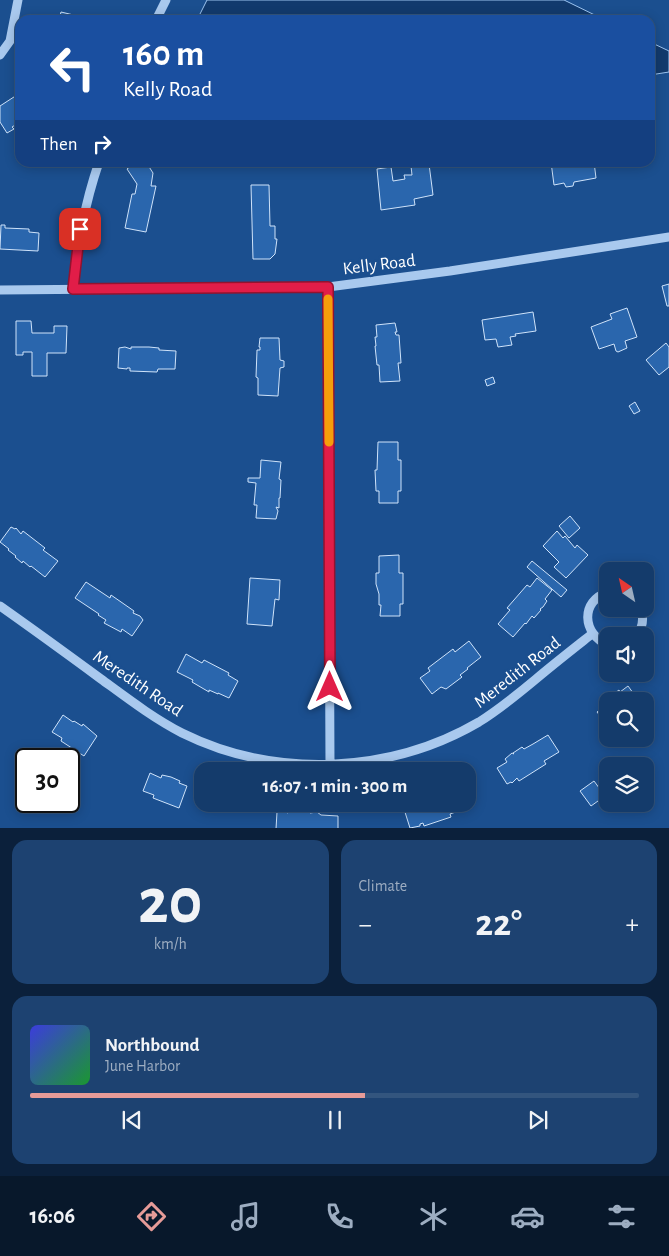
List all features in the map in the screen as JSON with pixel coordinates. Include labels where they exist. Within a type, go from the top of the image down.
[{"type":"street","points":[[15,15],[18,0]]},
{"type":"street","points":[[158,15],[166,0]]},
{"type":"street","points":[[0,55],[10,41],[15,15]]},
{"type":"street","points":[[73,289],[82,218],[97,167]]},
{"type":"street","name":"Kelly Road","points":[[0,290],[328,287],[441,273],[669,237]]},
{"type":"street","points":[[328,287],[330,762]]},
{"type":"street","points":[[599,597],[595,599],[590,607],[588,616],[588,625],[592,634],[599,640]]},
{"type":"street","name":"Meredith Road","points":[[0,606],[152,716],[183,733],[238,755],[287,762]]},
{"type":"street","name":"Meredith Road","points":[[351,762],[383,759],[419,749],[453,736],[510,701],[592,634]]},
{"type":"water","points":[[207,0],[564,0],[595,15],[200,15]]},
{"type":"water","points":[[655,44],[669,51],[669,72],[655,74]]},
{"type":"building","points":[[61,12],[74,15],[60,15]]},
{"type":"building","points":[[15,96],[15,125],[12,127],[14,129],[7,133],[0,122],[0,106]]},
{"type":"building","points":[[130,167],[149,167],[153,173],[151,186],[156,186],[146,232],[125,228],[132,194],[135,194],[137,184],[127,169]]},
{"type":"building","points":[[391,167],[393,181],[405,179],[404,175],[412,175],[411,167],[429,167],[433,195],[414,199],[415,205],[381,210],[377,169]]},
{"type":"building","points":[[552,167],[595,167],[596,178],[574,182],[573,186],[566,187],[564,183],[554,185]]},
{"type":"building","points":[[251,185],[269,185],[270,226],[275,226],[275,239],[277,239],[275,254],[270,259],[253,259]]},
{"type":"building","points":[[1,225],[5,225],[5,228],[29,229],[29,232],[39,233],[38,251],[0,249]]},
{"type":"building","points":[[669,284],[669,306],[667,306],[662,286]]},
{"type":"building","points":[[627,308],[637,337],[625,341],[627,348],[618,352],[614,344],[599,349],[591,327],[612,319],[610,314]]},
{"type":"building","points":[[533,312],[536,331],[515,334],[516,336],[510,337],[512,345],[498,347],[496,339],[485,340],[482,320]]},
{"type":"building","points":[[16,321],[31,321],[32,333],[54,333],[54,326],[67,326],[66,353],[47,353],[47,376],[32,376],[32,352],[23,352],[23,355],[16,355]]},
{"type":"building","points":[[395,323],[396,335],[399,335],[401,363],[398,363],[400,381],[380,382],[375,346],[375,337],[377,337],[376,325]]},
{"type":"building","points":[[260,338],[279,338],[280,360],[284,361],[284,367],[280,368],[278,396],[258,395],[258,378],[256,377],[257,350],[260,350]]},
{"type":"building","points":[[666,343],[669,347],[669,367],[659,375],[646,360]]},
{"type":"building","points":[[131,347],[149,347],[159,348],[159,350],[176,351],[175,369],[158,369],[157,372],[130,371],[130,368],[118,368],[119,348],[131,349]]},
{"type":"building","points":[[493,377],[495,383],[487,386],[485,380]]},
{"type":"building","points":[[635,402],[640,411],[634,414],[629,406]]},
{"type":"building","points":[[378,442],[398,442],[398,460],[401,460],[401,491],[398,491],[398,503],[379,503],[379,491],[376,491],[375,470],[377,470]]},
{"type":"building","points":[[261,460],[281,462],[279,479],[281,480],[280,498],[279,508],[276,507],[278,511],[276,519],[256,518],[257,505],[254,505],[256,483],[248,482],[248,478],[260,478]]},
{"type":"building","points":[[570,516],[580,528],[569,538],[559,526]]},
{"type":"building","points":[[11,527],[16,528],[21,534],[23,531],[58,561],[45,577],[23,561],[22,563],[0,542]]},
{"type":"building","points":[[557,531],[563,538],[565,536],[575,548],[577,545],[588,555],[566,578],[554,567],[559,562],[543,546]]},
{"type":"building","points":[[399,555],[399,573],[403,573],[403,604],[400,604],[400,616],[380,616],[381,605],[379,605],[379,594],[376,584],[376,573],[379,573],[379,556]]},
{"type":"building","points":[[532,561],[567,590],[561,597],[527,567]]},
{"type":"building","points":[[250,578],[280,580],[279,600],[275,599],[272,626],[247,624]]},
{"type":"building","points":[[537,578],[552,590],[545,599],[547,601],[541,610],[534,618],[532,616],[513,637],[498,624],[510,610],[507,608],[527,585],[530,587]]},
{"type":"building","points":[[86,582],[110,598],[111,595],[134,611],[133,613],[140,616],[143,620],[132,636],[122,629],[121,632],[104,623],[106,620],[75,598]]},
{"type":"building","points":[[469,641],[481,657],[460,675],[462,677],[446,689],[441,687],[432,694],[420,678],[430,671],[428,668],[453,649],[455,652]]},
{"type":"building","points":[[186,654],[202,663],[204,660],[229,673],[228,675],[238,681],[229,698],[209,690],[209,692],[192,682],[193,680],[177,672]]},
{"type":"building","points":[[628,686],[632,692],[620,692]]},
{"type":"building","points":[[63,715],[73,722],[82,726],[83,724],[97,736],[84,756],[80,753],[80,748],[72,748],[61,741],[62,738],[52,732]]},
{"type":"building","points":[[548,735],[559,752],[544,761],[546,764],[519,781],[517,778],[512,783],[507,784],[497,768],[507,762],[505,759],[512,753],[514,754],[522,747],[524,749]]},
{"type":"building","points":[[150,773],[161,778],[162,775],[171,777],[187,786],[179,808],[153,798],[154,795],[143,791]]},
{"type":"building","points":[[594,781],[599,788],[599,800],[591,806],[580,791]]},
{"type":"building","points":[[277,812],[317,812],[321,815],[338,816],[338,828],[276,828]]},
{"type":"building","points":[[405,812],[456,812],[450,814],[451,817],[424,826],[423,823],[420,826],[410,828]]},
{"type":"slow traffic","points":[[328,299],[329,442]]},
{"type":"route","points":[[80,229],[73,289],[328,287],[330,687]]}]
